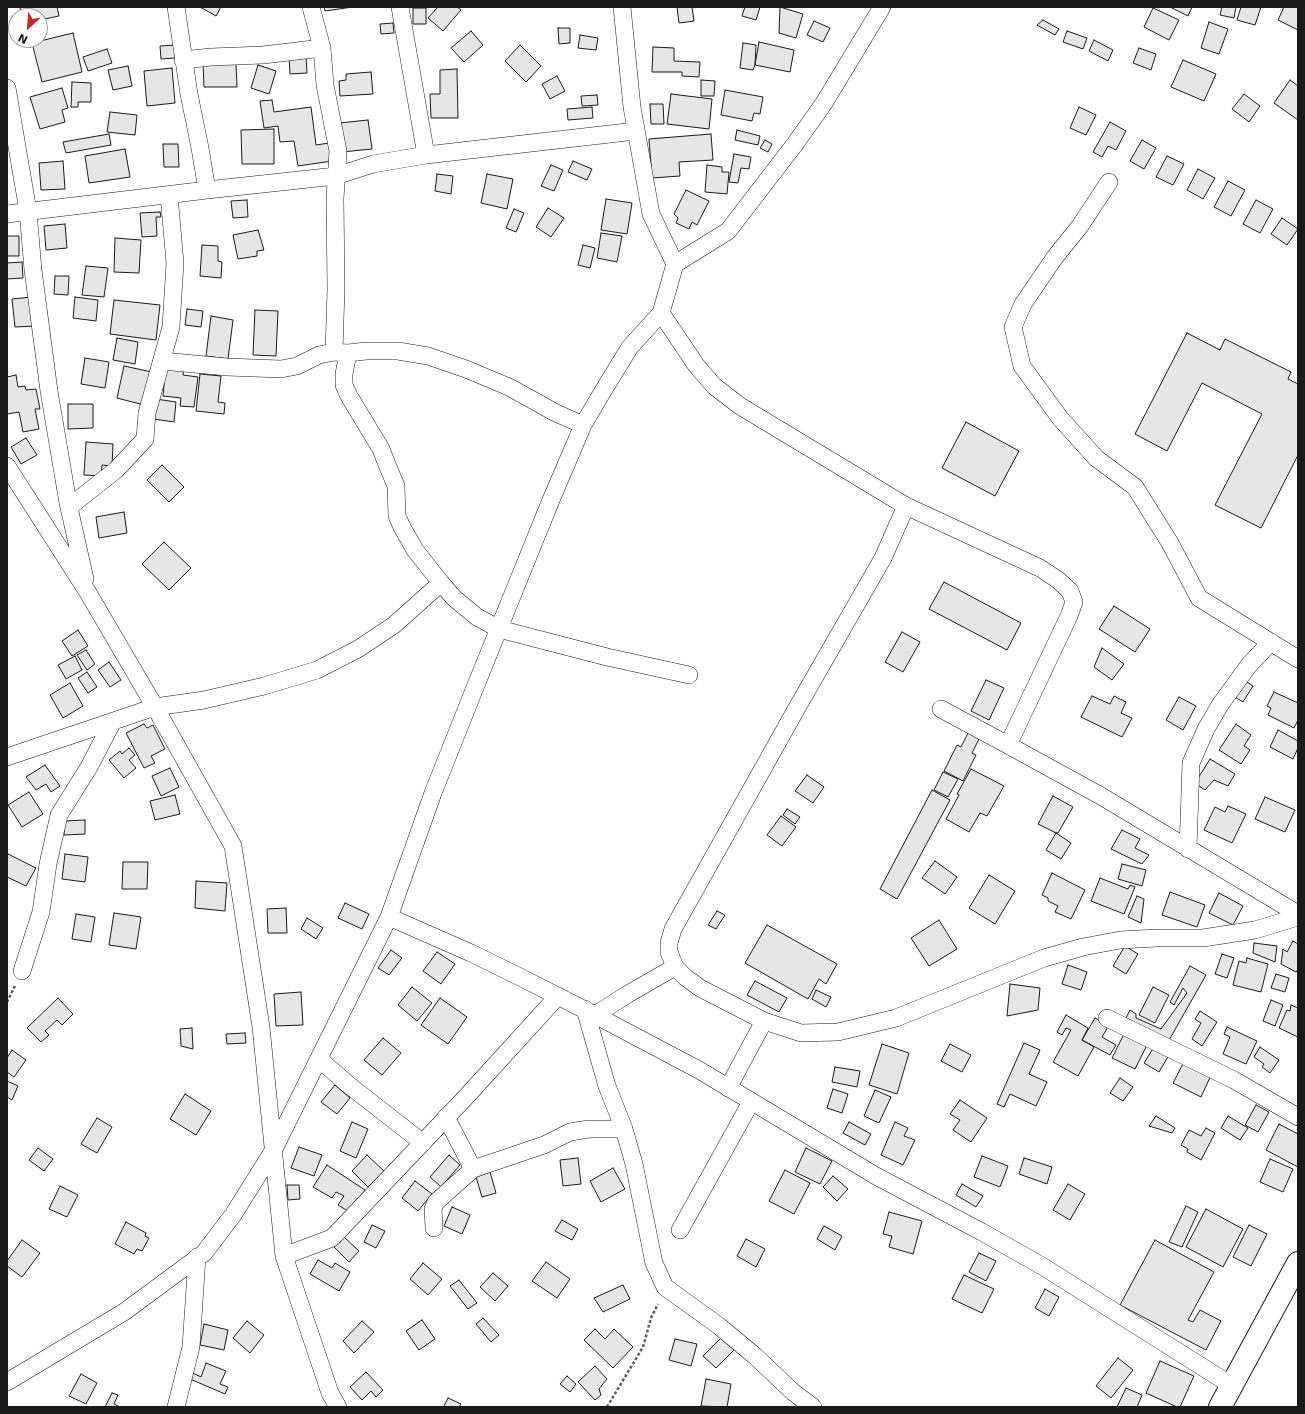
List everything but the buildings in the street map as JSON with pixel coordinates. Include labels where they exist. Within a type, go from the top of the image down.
[{"type":"main road","points":[[1220,1407],[1298,1263]]},
{"type":"street","points":[[176,7],[183,60],[207,190]]},
{"type":"street","points":[[311,7],[322,48],[325,85],[338,151],[335,199],[336,289],[344,385],[381,449],[389,468],[396,486],[397,516],[402,527],[415,550],[454,598],[477,617],[498,629],[689,676]]},
{"type":"street","points":[[400,7],[426,155]]},
{"type":"street","points":[[622,7],[632,107],[651,214],[675,264]]},
{"type":"street","points":[[7,1382],[124,1312],[204,1253],[226,1224],[273,1151],[390,917],[434,793],[498,629],[583,425],[630,347],[661,312],[675,264],[728,231],[796,144],[824,102],[882,7]]},
{"type":"street","points":[[183,60],[211,57],[263,55],[322,48]]},
{"type":"street","points":[[7,88],[28,211],[33,270],[49,391],[69,507],[87,591]]},
{"type":"street","points":[[7,214],[336,176],[373,164],[426,155],[636,131]]},
{"type":"street","points":[[1109,182],[1080,226],[1055,257],[1023,304],[1013,327],[1022,366],[1060,418],[1096,458],[1135,487],[1170,543],[1199,598],[1298,658]]},
{"type":"street","points":[[69,507],[116,470],[145,438],[147,413],[171,328],[175,263],[169,195]]},
{"type":"street","points":[[661,312],[696,365],[719,390],[740,406],[906,506],[1040,568],[1058,580],[1070,591],[1074,602],[1069,616],[1008,744]]},
{"type":"street","points":[[162,361],[227,367],[281,369],[297,366],[319,355],[341,352],[398,351],[428,356],[466,369],[509,388],[556,413],[583,425]]},
{"type":"street","points":[[7,466],[87,591],[155,707],[233,846],[261,1027],[284,1256],[330,1393],[338,1407]]},
{"type":"street","points":[[906,506],[883,558],[673,929],[669,943],[669,952],[675,967],[685,977],[700,988],[764,1021],[801,1033],[838,1032],[896,1018],[1044,958],[1083,947],[1120,940],[1211,937],[1254,930],[1298,917]]},
{"type":"street","points":[[7,757],[155,707],[211,698],[264,686],[317,670],[358,649],[394,625],[441,583]]},
{"type":"street","points":[[1188,848],[1191,763],[1206,729],[1220,705],[1249,665],[1271,642]]},
{"type":"street","points":[[941,709],[1008,744],[1100,796],[1298,914]]},
{"type":"street","points":[[22,971],[41,912],[48,864],[59,815],[89,767],[113,721]]},
{"type":"street","points":[[390,917],[470,952],[590,1012],[681,1060],[876,1176],[1035,1262],[1231,1385]]},
{"type":"street","points":[[590,1012],[628,994],[675,967]]},
{"type":"street","points":[[284,1256],[332,1238],[423,1143],[558,996]]},
{"type":"street","points":[[590,1012],[607,1086],[624,1129],[634,1164],[654,1263],[665,1286],[719,1326],[755,1356],[793,1392],[813,1407]]},
{"type":"street","points":[[1107,1018],[1234,1080],[1298,1117]]},
{"type":"street","points":[[728,1088],[764,1021]]},
{"type":"street","points":[[319,1059],[350,1086],[423,1143]]},
{"type":"street","points":[[680,1230],[751,1102]]},
{"type":"street","points":[[446,1117],[473,1169]]},
{"type":"street","points":[[434,1228],[433,1209],[436,1202],[473,1169],[544,1145],[570,1132],[589,1129],[624,1129]]},
{"type":"street","points":[[176,1407],[191,1347],[197,1257]]},
{"type":"path","points":[[607,1407],[643,1347],[651,1318],[665,1286]]}]
